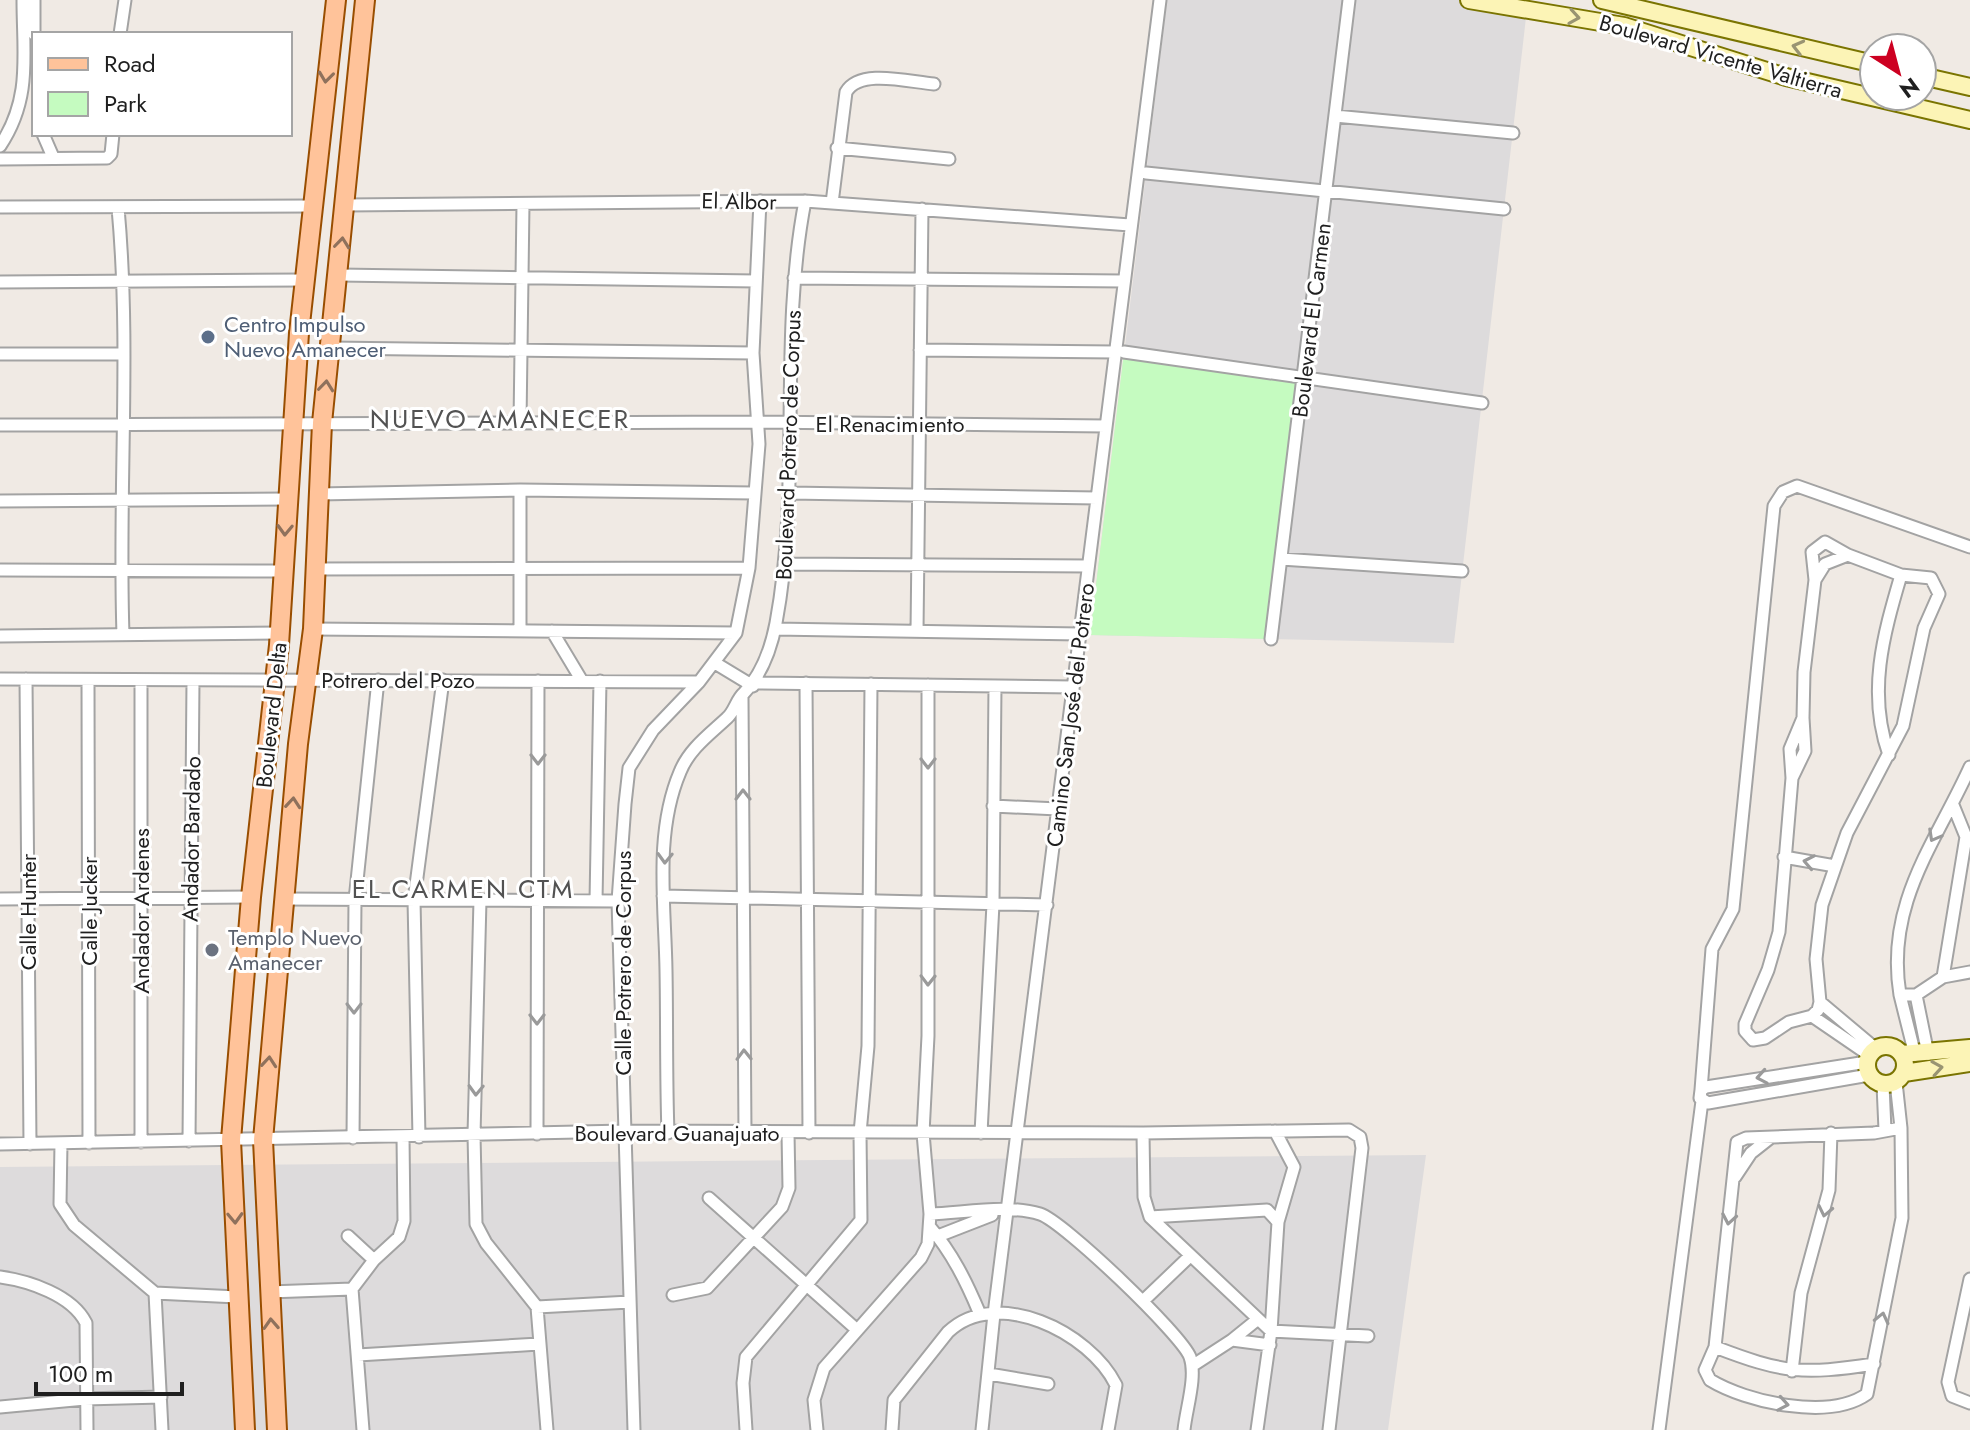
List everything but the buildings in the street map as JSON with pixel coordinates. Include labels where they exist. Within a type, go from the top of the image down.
[{"type":"main road","name":"Boulevard Delta","points":[[245,1430],[231,1140],[251,897],[280,633],[291,424],[304,280],[336,0]]},
{"type":"main road","name":"Boulevard Delta","points":[[277,1430],[263,1140],[284,899],[313,629],[322,423],[365,0]]},
{"type":"main road","name":"Boulevard Vicente Valtierra","points":[[1469,0],[1624,26],[1759,69],[1970,120]]},
{"type":"main road","name":"Boulevard Vicente Valtierra","points":[[1602,0],[1858,60]]},
{"type":"main road","points":[[332,33],[343,55],[361,47]]},
{"type":"main road","points":[[1938,80],[1970,87]]},
{"type":"main road","points":[[320,134],[325,125],[335,120],[351,134]]},
{"type":"main road","points":[[1881,1069],[1890,1046],[1915,1054]]},
{"type":"main road","points":[[1881,1069],[1915,1054],[1970,1048]]},
{"type":"main road","points":[[1881,1069],[1970,1063]]},
{"type":"street","points":[[0,146],[19,113],[23,92],[23,0]]},
{"type":"street","points":[[34,0],[34,32]]},
{"type":"street","points":[[120,32],[125,0]]},
{"type":"street","name":"Camino San José del Potrero","points":[[982,1430],[1005,1211],[1018,1133],[1106,426],[1119,352],[1123,281],[1160,0]]},
{"type":"street","name":"Boulevard El Carmen","points":[[1271,639],[1349,0]]},
{"type":"street","points":[[832,203],[846,92],[853,83],[864,78],[934,84]]},
{"type":"street","points":[[19,113],[32,114]]},
{"type":"street","points":[[1335,116],[1513,133]]},
{"type":"street","points":[[44,136],[53,157]]},
{"type":"street","points":[[0,159],[107,158],[111,154],[113,136]]},
{"type":"street","points":[[837,148],[949,159]]},
{"type":"street","points":[[1146,173],[1504,209]]},
{"type":"street","name":"Calle Potrero de Corpus","points":[[634,1430],[630,1132],[618,901],[629,768],[653,730],[699,682],[736,633],[749,568],[759,444],[760,422],[753,353],[760,201]]},
{"type":"street","name":"El Albor","points":[[346,205],[805,201],[1130,225]]},
{"type":"street","name":"Boulevard Potrero de Corpus","points":[[668,1133],[663,896],[667,813],[681,768],[690,753],[731,714],[750,687],[775,629],[787,564],[790,356],[794,278],[805,201]]},
{"type":"street","points":[[520,423],[523,204]]},
{"type":"street","points":[[0,207],[311,206]]},
{"type":"street","points":[[118,208],[124,282],[120,499],[123,634]]},
{"type":"street","points":[[917,631],[922,209]]},
{"type":"street","points":[[339,275],[756,281]]},
{"type":"street","points":[[794,278],[1123,281]]},
{"type":"street","points":[[0,282],[304,280]]},
{"type":"street","points":[[330,348],[753,353]]},
{"type":"street","points":[[920,350],[1119,352],[1482,403]]},
{"type":"street","points":[[0,354],[123,354]]},
{"type":"street","name":"El Renacimiento","points":[[0,425],[122,427],[322,423],[760,422],[1106,426]]},
{"type":"street","points":[[1659,1430],[1701,1095],[1713,943],[1733,909],[1774,506],[1783,492],[1797,486],[1970,547]]},
{"type":"street","points":[[520,490],[520,631]]},
{"type":"street","points":[[319,494],[520,490],[754,493]]},
{"type":"street","points":[[790,493],[1097,498]]},
{"type":"street","points":[[0,501],[286,499]]},
{"type":"street","points":[[1830,543],[1848,555],[1901,575],[1931,578],[1939,594],[1924,628],[1910,703],[1889,755],[1847,833],[1822,905],[1818,933],[1820,1002],[1812,1016],[1789,1022],[1759,1040],[1753,1040],[1745,1031],[1748,1014],[1768,970],[1779,932],[1792,778],[1791,740],[1803,718],[1804,672],[1815,580],[1811,559],[1818,544],[1830,543]]},
{"type":"street","points":[[1815,580],[1825,564],[1848,555]]},
{"type":"street","points":[[1281,559],[1462,571]]},
{"type":"street","points":[[787,564],[1088,566]]},
{"type":"street","points":[[317,569],[749,568]]},
{"type":"street","points":[[0,570],[283,571]]},
{"type":"street","points":[[1889,755],[1876,708],[1889,615],[1901,575]]},
{"type":"street","points":[[313,629],[736,633]]},
{"type":"street","points":[[775,629],[1080,634]]},
{"type":"street","points":[[552,631],[582,681]]},
{"type":"street","points":[[0,636],[280,633]]},
{"type":"street","points":[[715,663],[750,687],[806,683],[1073,687]]},
{"type":"street","name":"Potrero del Pozo","points":[[0,679],[699,682]]},
{"type":"street","name":"Calle Hunter","points":[[26,679],[30,1144]]},
{"type":"street","name":"Calle Jucker","points":[[88,680],[89,1143]]},
{"type":"street","points":[[353,1138],[355,900],[378,680]]},
{"type":"street","points":[[419,1137],[414,900],[443,680]]},
{"type":"street","name":"Andador Ardenes","points":[[141,681],[141,1142]]},
{"type":"street","name":"Andador Bardado","points":[[189,1141],[193,681]]},
{"type":"street","points":[[537,1134],[538,681]]},
{"type":"street","points":[[596,901],[600,681]]},
{"type":"street","points":[[806,683],[809,1133]]},
{"type":"street","points":[[746,1430],[743,1383],[746,1357],[861,1220],[860,1133],[868,1046],[871,684]]},
{"type":"street","points":[[817,1430],[814,1400],[824,1368],[921,1258],[932,1226],[923,1133],[929,902],[928,685]]},
{"type":"street","points":[[981,1133],[993,904],[995,686]]},
{"type":"street","points":[[745,1133],[743,898],[750,687]]},
{"type":"street","points":[[1915,1054],[1900,995],[1899,950],[1906,901],[1923,856],[1953,805],[1970,767]]},
{"type":"street","points":[[1943,977],[1966,837],[1953,805]]},
{"type":"street","points":[[993,806],[1058,809]]},
{"type":"street","points":[[1784,857],[1835,866]]},
{"type":"street","points":[[663,896],[1047,905]]},
{"type":"street","points":[[0,899],[251,897]]},
{"type":"street","points":[[284,899],[618,901]]},
{"type":"street","points":[[480,900],[474,1135],[479,1233],[537,1307],[547,1430]]},
{"type":"street","points":[[1900,995],[1916,995],[1943,977],[1970,972]]},
{"type":"street","points":[[1915,1054],[1916,995]]},
{"type":"street","points":[[1820,1002],[1881,1069],[1901,1128],[1902,1218],[1870,1389],[1858,1400],[1826,1406],[1791,1406],[1739,1394],[1710,1380],[1705,1370],[1715,1347],[1737,1142],[1746,1138],[1901,1128]]},
{"type":"street","points":[[1812,1016],[1881,1069],[1885,1130]]},
{"type":"street","points":[[1701,1095],[1792,1072],[1881,1069]]},
{"type":"street","points":[[1701,1095],[1792,1089],[1881,1069]]},
{"type":"street","points":[[1792,1072],[1792,1089]]},
{"type":"street","points":[[1257,1430],[1270,1345],[1278,1222],[1294,1167],[1275,1131]]},
{"type":"street","name":"Boulevard Guanajuato","points":[[0,1144],[630,1132],[1354,1131],[1360,1137],[1362,1148],[1342,1335]]},
{"type":"street","points":[[673,1295],[707,1288],[787,1198],[788,1133]]},
{"type":"street","points":[[1143,1133],[1144,1197],[1150,1217],[1271,1331],[1368,1336]]},
{"type":"street","points":[[1792,1371],[1801,1293],[1829,1190],[1831,1133]]},
{"type":"street","points":[[363,1430],[352,1289],[374,1260],[399,1237],[404,1221],[403,1137]]},
{"type":"street","points":[[1735,1177],[1751,1153],[1771,1138]]},
{"type":"street","points":[[61,1143],[60,1204],[74,1225],[155,1293],[237,1297]]},
{"type":"street","points":[[709,1198],[804,1286],[856,1329]]},
{"type":"street","points":[[1150,1217],[1267,1210],[1278,1222]]},
{"type":"street","points":[[932,1226],[1005,1211],[1047,1217],[1143,1301],[1185,1347],[1192,1366],[1184,1430]]},
{"type":"street","points":[[932,1226],[1005,1211]]},
{"type":"street","points":[[932,1226],[966,1280],[979,1312]]},
{"type":"street","points":[[348,1236],[374,1260]]},
{"type":"street","points":[[1143,1301],[1190,1256]]},
{"type":"street","points":[[0,1277],[41,1287],[81,1313],[86,1323],[87,1430]]},
{"type":"street","points":[[1970,1279],[1968,1300],[1948,1382],[1952,1396],[1970,1403]]},
{"type":"street","points":[[269,1292],[352,1289]]},
{"type":"street","points":[[155,1293],[162,1430]]},
{"type":"street","points":[[537,1307],[630,1302]]},
{"type":"street","points":[[892,1430],[894,1400],[948,1332],[958,1322],[979,1312],[1049,1322],[1108,1372],[1117,1392],[1108,1430]]},
{"type":"street","points":[[1192,1366],[1258,1319]]},
{"type":"street","points":[[1329,1430],[1342,1335]]},
{"type":"street","points":[[1232,1340],[1270,1345]]},
{"type":"street","points":[[358,1355],[539,1344]]},
{"type":"street","points":[[1715,1347],[1771,1368],[1792,1371],[1814,1372],[1874,1364]]},
{"type":"street","points":[[989,1374],[1048,1384]]},
{"type":"street","points":[[0,1407],[85,1399],[161,1397]]},
{"type":"shaded area","points":[[1167,0],[1528,0],[1454,643],[1090,635]]},
{"type":"shaded area","points":[[1426,1155],[1388,1430],[0,1430],[0,1167]]},
{"type":"green space","points":[[1124,352],[1305,378],[1271,639],[1090,635]]},
{"type":"place","name":"Centro Impulso Nuevo Amanecer","points":[[208,337]]},
{"type":"place","name":"Templo Nuevo Amanecer","points":[[212,950]]},
{"type":"district","name":"NUEVO AMANECER","points":[[500,419]]},
{"type":"district","name":"EL CARMEN CTM","points":[[463,889]]}]
